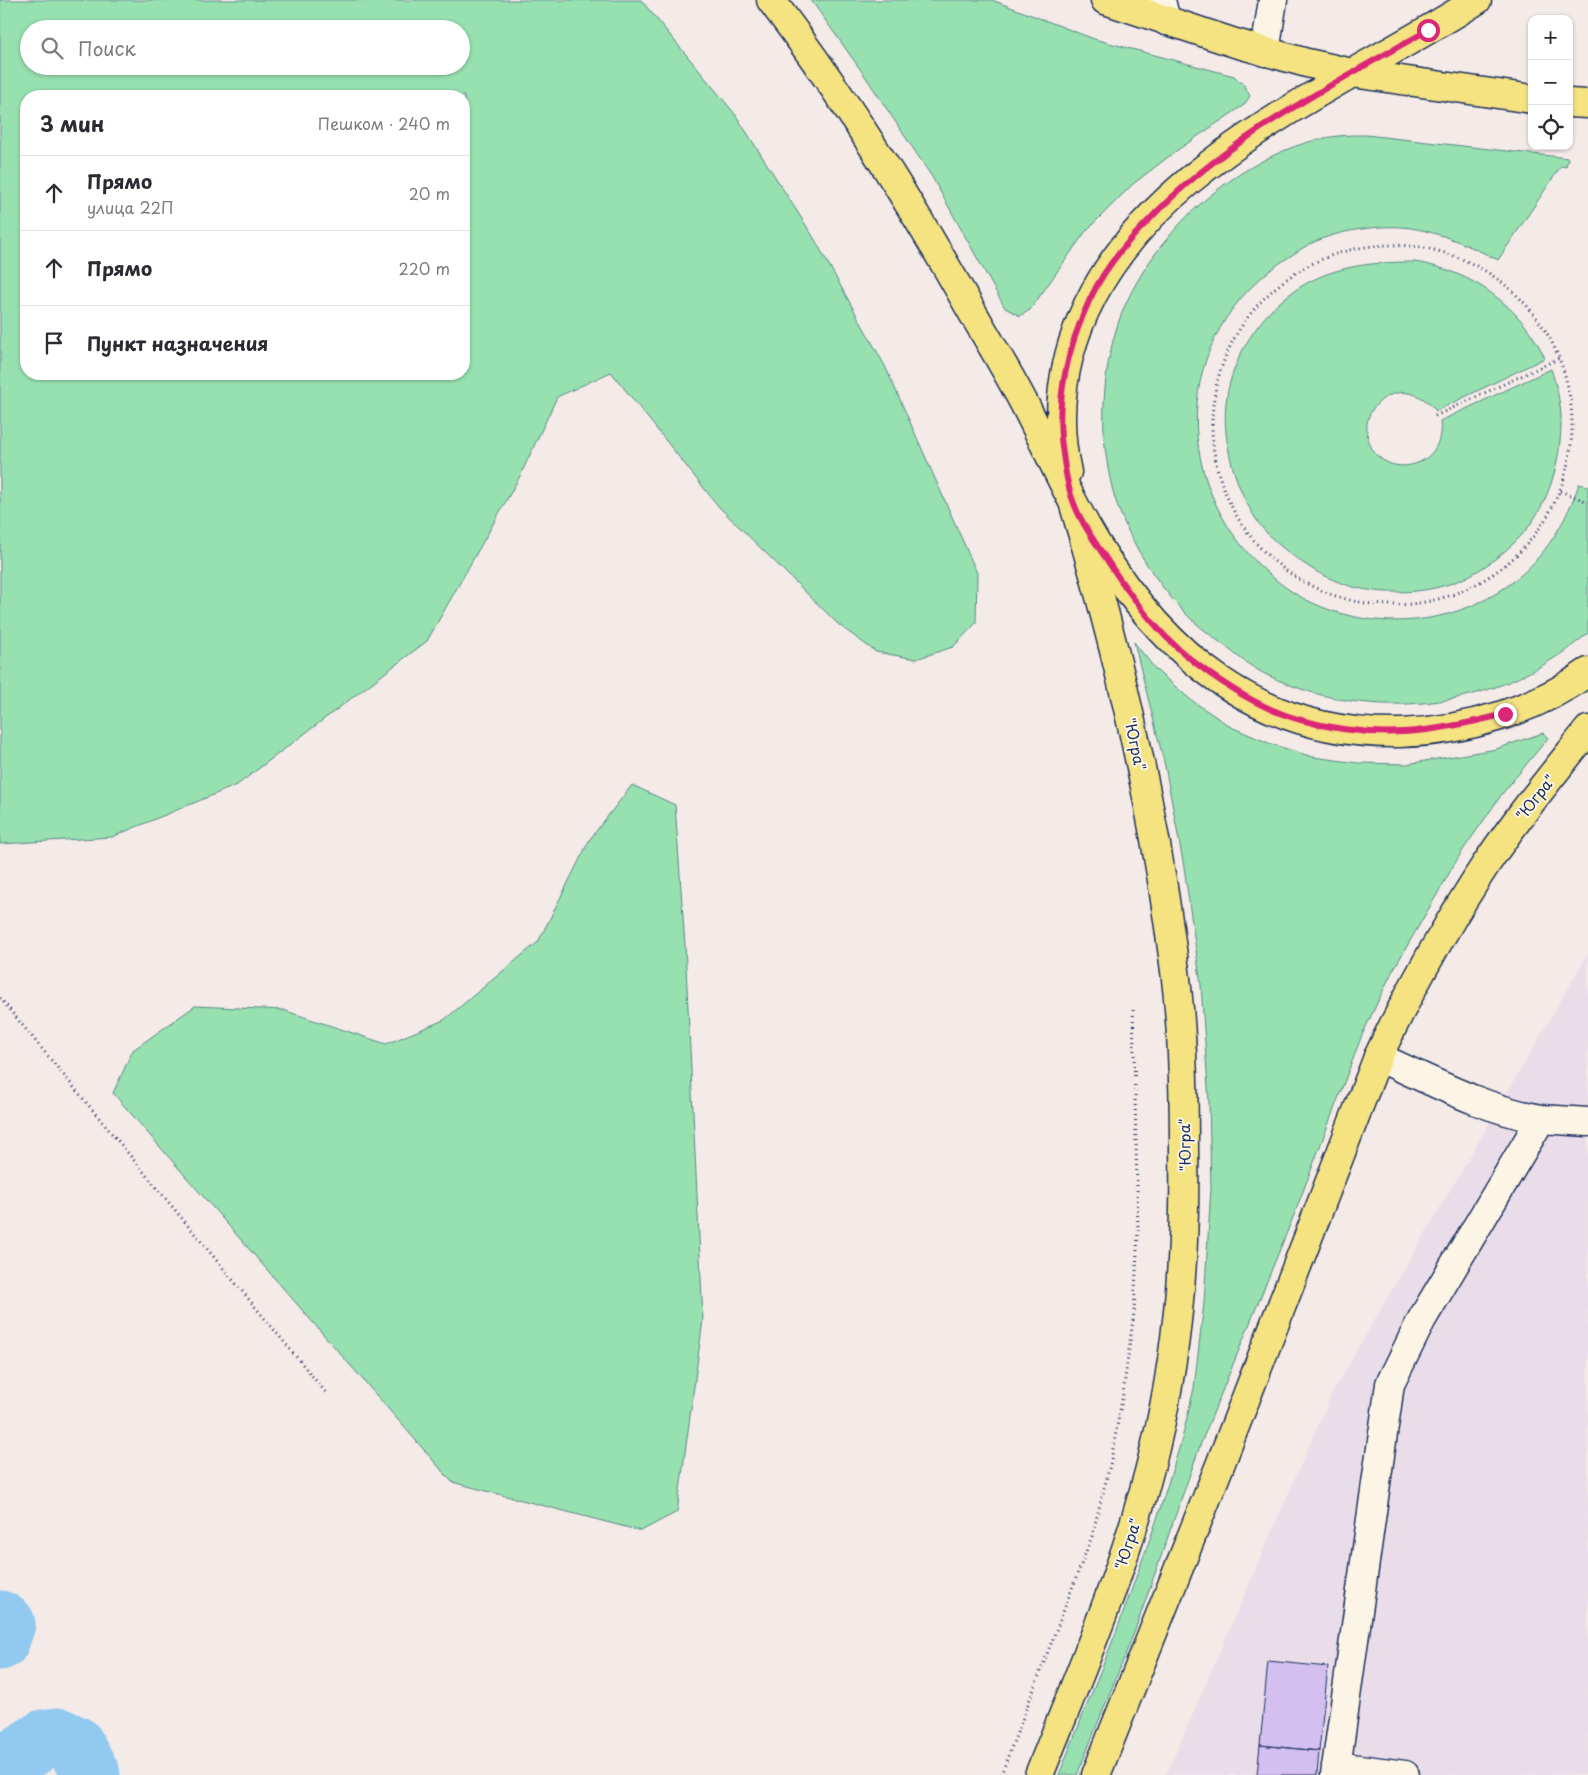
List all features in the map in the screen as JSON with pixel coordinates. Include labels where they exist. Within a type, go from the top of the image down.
[{"type":"main road","points":[[771,0],[814,57],[885,164],[954,279],[1027,409],[1074,505],[1095,542],[1116,574],[1166,637],[1196,662],[1232,688],[1262,705],[1298,720],[1340,729],[1379,733],[1430,731],[1465,725],[1505,714],[1539,702],[1569,686],[1588,672]]},
{"type":"main road","points":[[1105,0],[1164,11],[1265,52],[1352,73],[1528,98]]},
{"type":"main road","points":[[1074,505],[1062,452],[1060,413],[1062,389],[1074,340],[1091,298],[1109,267],[1130,240],[1168,199],[1204,168],[1273,121],[1477,0]]},
{"type":"main road","points":[[1573,103],[1588,104]]},
{"type":"main road","name":"\"Югра\"","points":[[1039,1775],[1101,1620],[1134,1525],[1155,1448],[1169,1378],[1180,1305],[1185,1210],[1184,1112],[1178,997],[1160,864],[1139,752],[1111,635],[1074,505]]},
{"type":"main road","name":"\"Югра\"","points":[[1096,1775],[1206,1500],[1378,1057],[1401,1008],[1440,938],[1478,877],[1517,820],[1588,730]]},
{"type":"lane","points":[[1265,52],[1273,0]]},
{"type":"lane","points":[[1378,1057],[1461,1095],[1497,1109],[1541,1119],[1588,1122]]},
{"type":"lane","points":[[1405,1775],[1336,1771],[1390,1384],[1422,1319],[1541,1119]]},
{"type":"path","points":[[1398,245],[1432,249],[1465,260],[1495,277],[1526,306],[1543,326],[1560,358],[1569,389],[1572,423],[1570,458],[1560,491],[1545,521],[1524,548],[1498,572],[1469,589],[1436,600],[1402,606],[1368,605],[1335,597],[1303,583],[1275,563],[1251,538],[1232,510],[1219,478],[1212,444],[1212,410],[1218,376],[1230,344],[1248,315],[1272,290],[1300,270],[1331,255],[1364,246],[1398,245]]},
{"type":"path","points":[[1435,416],[1560,358]]},
{"type":"path","points":[[1560,491],[1588,502]]},
{"type":"path","points":[[0,998],[327,1394]]},
{"type":"path","points":[[1001,1775],[1092,1536],[1110,1465],[1123,1394],[1134,1312],[1138,1231],[1133,1007]]},
{"type":"shaded area","points":[[1588,954],[1588,1775],[1166,1775],[1332,1393]]},
{"type":"green space","points":[[0,0],[641,0],[735,114],[814,238],[885,366],[977,573],[976,623],[953,647],[916,659],[876,652],[839,625],[719,507],[611,372],[557,397],[519,478],[427,641],[237,785],[112,837],[0,844]]},
{"type":"green space","points":[[811,0],[992,0],[1094,39],[1234,76],[1244,85],[1250,96],[1244,105],[1176,151],[1133,184],[1086,231],[1030,310],[1020,316],[1005,308],[932,177],[865,76]]},
{"type":"green space","points":[[1348,135],[1366,135],[1568,158],[1566,167],[1561,166],[1498,260],[1456,241],[1422,230],[1400,227],[1364,229],[1329,236],[1303,248],[1249,289],[1220,328],[1203,370],[1196,415],[1201,460],[1216,504],[1241,545],[1277,581],[1294,593],[1332,611],[1372,620],[1414,620],[1435,617],[1461,610],[1485,600],[1507,587],[1526,571],[1557,532],[1579,484],[1588,486],[1588,633],[1574,645],[1527,674],[1475,694],[1433,702],[1384,704],[1335,698],[1288,684],[1259,671],[1242,660],[1187,615],[1155,576],[1139,551],[1119,510],[1107,460],[1104,405],[1106,377],[1111,350],[1127,301],[1150,261],[1164,243],[1194,209],[1251,167],[1294,147],[1316,140]]},
{"type":"green space","points":[[1415,262],[1456,273],[1492,294],[1523,322],[1545,358],[1436,411],[1423,399],[1408,393],[1392,394],[1384,398],[1370,413],[1367,424],[1367,432],[1372,448],[1381,459],[1394,465],[1408,466],[1421,461],[1432,452],[1439,439],[1440,421],[1551,369],[1558,392],[1561,416],[1559,451],[1551,485],[1536,516],[1514,543],[1500,555],[1471,575],[1441,586],[1407,592],[1375,591],[1351,586],[1317,572],[1285,550],[1264,530],[1248,505],[1235,474],[1227,440],[1226,406],[1228,390],[1240,355],[1260,324],[1286,297],[1329,273],[1378,263]]},
{"type":"green space","points":[[1134,642],[1156,670],[1191,700],[1231,727],[1271,744],[1313,757],[1358,763],[1407,764],[1496,749],[1543,733],[1548,738],[1502,794],[1461,853],[1392,972],[1362,1035],[1296,1210],[1201,1443],[1134,1633],[1077,1775],[1059,1775],[1117,1630],[1156,1522],[1182,1439],[1194,1388],[1204,1303],[1211,1188],[1209,1102],[1201,985],[1184,867],[1165,766]]},
{"type":"green space","points":[[632,785],[675,805],[685,945],[703,1320],[677,1512],[641,1531],[452,1482],[113,1093],[133,1050],[195,1006],[283,1010],[386,1044],[444,1020],[538,942],[590,839]]},
{"type":"building","points":[[1268,1661],[1328,1667],[1319,1751],[1260,1745]]},
{"type":"building","points":[[1260,1745],[1319,1751],[1317,1775],[1257,1775]]},
{"type":"waterway","points":[[0,1620],[6,1624],[0,1641]]},
{"type":"waterway","points":[[0,1764],[18,1756],[44,1739],[58,1737],[75,1745],[91,1775]]},
{"type":"route","points":[[1428,30],[1352,73],[1242,141],[1204,168],[1168,199],[1130,240],[1109,267],[1091,298],[1074,340],[1062,389],[1060,413],[1062,452],[1074,505],[1116,574],[1166,637],[1232,688],[1262,705],[1298,720],[1340,729],[1379,733],[1422,732],[1465,725],[1505,714]]}]
